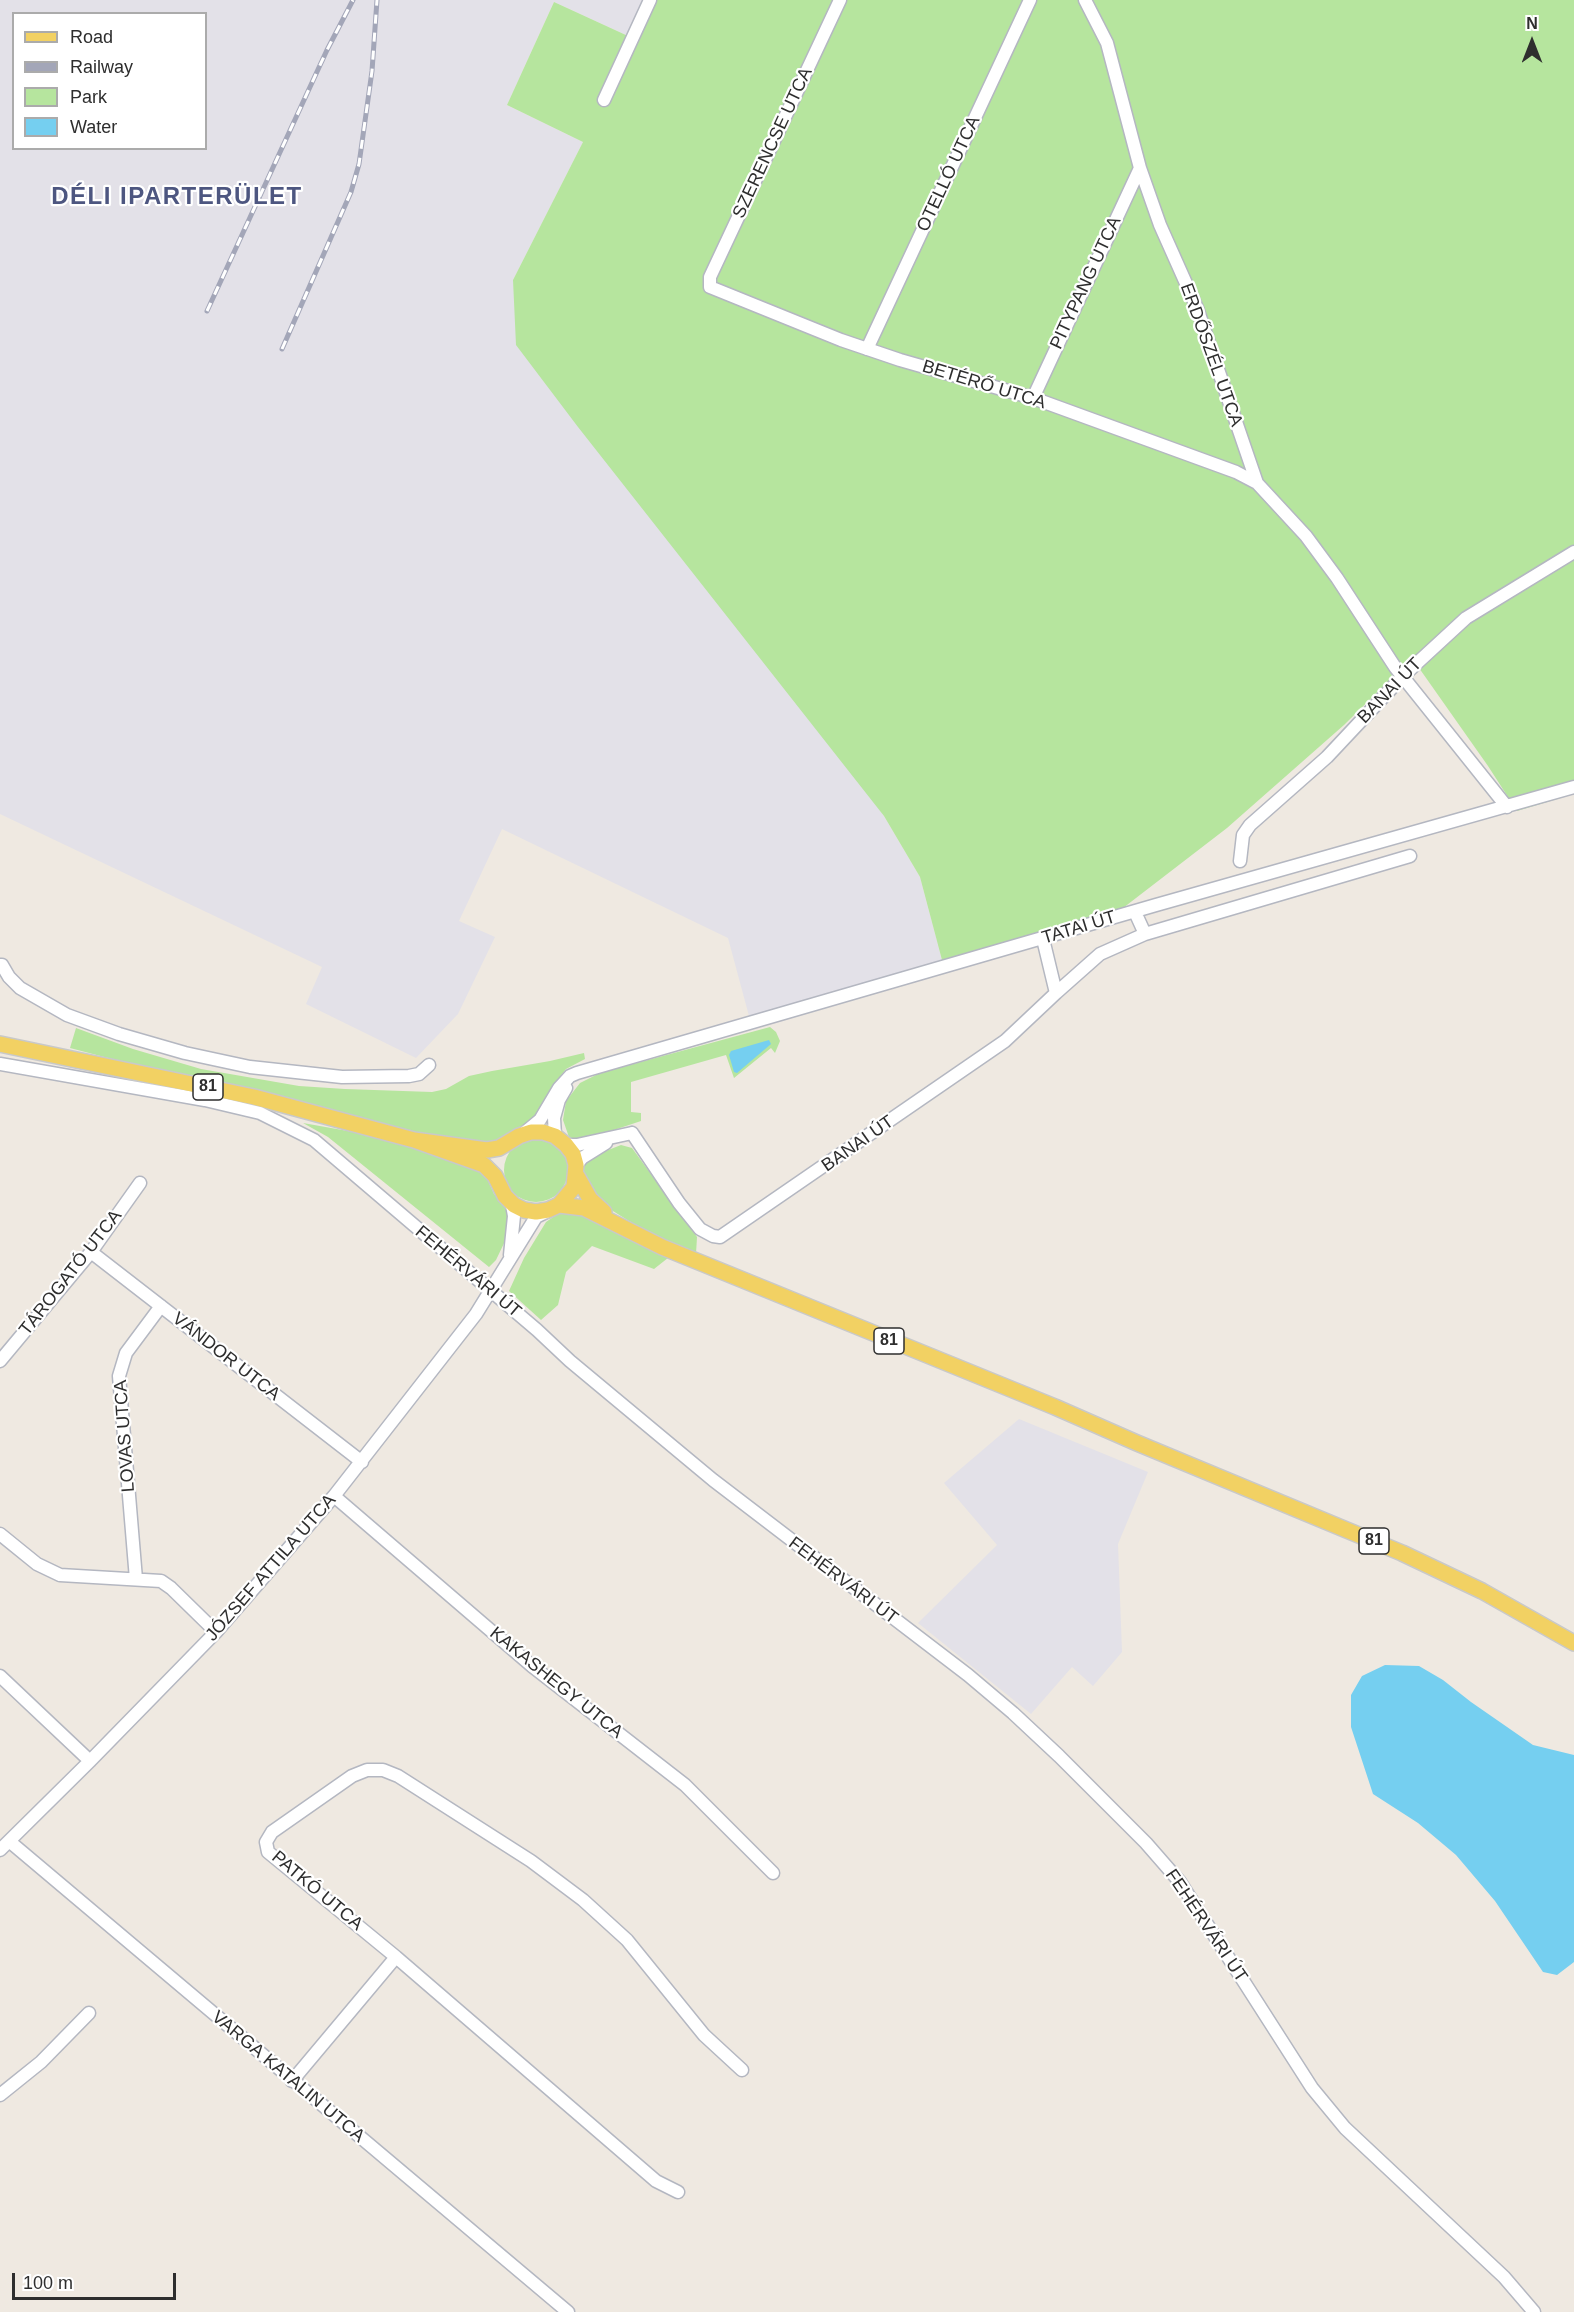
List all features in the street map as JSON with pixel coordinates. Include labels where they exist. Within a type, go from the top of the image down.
[{"type":"main road","name":"81","points":[[0,1044],[254,1097],[414,1140],[484,1165],[495,1176],[502,1191],[514,1205],[524,1210],[536,1212],[554,1208],[584,1208],[662,1247],[1055,1407],[1402,1553],[1482,1592],[1574,1643]]},
{"type":"main road","name":"81","points":[[414,1140],[478,1150],[499,1148],[531,1132],[543,1132],[561,1141],[590,1199],[612,1221]]},
{"type":"main road","points":[[502,1191],[497,1175],[498,1163],[502,1152],[514,1139]]},
{"type":"main road","points":[[554,1208],[568,1197],[574,1187],[577,1171]]},
{"type":"street","points":[[604,100],[650,0]]},
{"type":"street","name":"SZERENCSE UTCA","points":[[710,287],[710,276],[840,0]]},
{"type":"street","name":"OTELLÓ UTCA","points":[[867,349],[1030,0]]},
{"type":"street","name":"ERDŐSZÉL UTCA","points":[[1085,0],[1107,43],[1140,168],[1160,225],[1197,308],[1257,483],[1306,536],[1337,578],[1395,667],[1507,807]]},
{"type":"street","name":"PITYPANG UTCA","points":[[1033,398],[1140,168]]},
{"type":"street","name":"BETÉRŐ UTCA","points":[[710,287],[867,349],[1033,398],[1236,472],[1257,483]]},
{"type":"street","name":"BANAI ÚT","points":[[1240,861],[1243,836],[1250,825],[1327,757],[1403,676],[1466,618],[1574,552]]},
{"type":"street","name":"TATAI ÚT","points":[[514,1139],[540,1120],[550,1100],[565,1080],[584,1071],[1574,787]]},
{"type":"street","name":"TATAI ÚT","points":[[1056,993],[1100,954],[1145,934],[1410,856]]},
{"type":"street","points":[[1134,912],[1145,934]]},
{"type":"street","points":[[1043,939],[1056,993]]},
{"type":"street","points":[[0,965],[20,988],[67,1015],[119,1034],[184,1053],[250,1067],[342,1077],[409,1077],[418,1074],[429,1065]]},
{"type":"street","name":"BANAI ÚT","points":[[632,1133],[700,1229],[720,1238],[1005,1041],[1056,993]]},
{"type":"street","name":"FEHÉRVÁRI ÚT","points":[[0,1064],[205,1100],[260,1113],[314,1140],[491,1291],[570,1362],[704,1472],[968,1675],[1059,1756],[1146,1843],[1180,1882],[1312,2088],[1345,2128],[1504,2277],[1534,2312]]},
{"type":"street","points":[[584,1071],[570,1083],[559,1100],[554,1118],[561,1141],[577,1145],[632,1133]]},
{"type":"street","points":[[577,1171],[582,1158],[590,1152],[632,1133]]},
{"type":"street","name":"TÁROGATÓ UTCA","points":[[0,1361],[91,1252],[140,1183]]},
{"type":"street","name":"JÓZSEF ATTILA UTCA","points":[[502,1191],[512,1205],[514,1216],[510,1258]]},
{"type":"street","name":"JÓZSEF ATTILA UTCA","points":[[4,1845],[216,1632],[334,1496],[476,1314],[536,1217],[554,1208]]},
{"type":"street","name":"VÁNDOR UTCA","points":[[91,1252],[362,1462]]},
{"type":"street","name":"LOVAS UTCA","points":[[136,1579],[119,1376],[126,1353],[160,1306]]},
{"type":"street","name":"KAKASHEGY UTCA","points":[[334,1496],[532,1666],[685,1785],[773,1873]]},
{"type":"street","points":[[0,1534],[37,1564],[60,1575],[161,1581],[216,1632]]},
{"type":"street","points":[[0,1676],[90,1761]]},
{"type":"street","name":"PATKÓ UTCA","points":[[678,2192],[656,2181],[396,1957],[268,1852],[266,1842],[272,1832],[352,1776],[368,1770],[383,1770],[398,1776],[531,1861],[583,1900],[627,1940],[704,2035],[742,2070]]},
{"type":"street","name":"VARGA KATALIN UTCA","points":[[4,1845],[292,2081],[568,2312]]},
{"type":"street","points":[[292,2081],[396,1957]]},
{"type":"street","points":[[0,2095],[41,2062],[89,2013]]},
{"type":"shaded area","points":[[0,0],[644,0],[628,36],[554,2],[507,105],[583,142],[513,280],[884,816],[920,877],[942,960],[749,1016],[728,938],[502,829],[459,921],[495,937],[458,1014],[416,1058],[306,1004],[322,967],[0,814]]},
{"type":"shaded area","points":[[1019,1419],[1148,1472],[1118,1544],[1122,1652],[1093,1686],[1072,1667],[1031,1714],[918,1623],[997,1545],[944,1483]]},
{"type":"green space","points":[[644,0],[1574,0],[1574,794],[1517,811],[1412,658],[1344,725],[1227,828],[1123,908],[942,960],[920,877],[884,816],[516,345],[513,280],[583,142],[507,105],[554,2],[628,36]]},
{"type":"green space","points":[[770,1027],[776,1032],[780,1041],[775,1053],[771,1048],[734,1078],[726,1055],[631,1082],[631,1112],[641,1113],[641,1121],[590,1138],[570,1140],[563,1120],[566,1101],[580,1083],[600,1073]]},
{"type":"green space","points":[[76,1028],[133,1049],[201,1069],[299,1086],[345,1089],[432,1092],[446,1089],[469,1076],[492,1071],[584,1053],[585,1059],[566,1069],[551,1089],[539,1113],[526,1124],[492,1144],[427,1135],[266,1092],[154,1070],[70,1048]]},
{"type":"green space","points":[[303,1123],[376,1136],[429,1151],[485,1174],[509,1218],[507,1237],[496,1260],[489,1267],[328,1137]]},
{"type":"green space","points":[[530,1138],[542,1138],[559,1147],[566,1158],[568,1170],[566,1182],[559,1193],[542,1202],[530,1202],[518,1197],[509,1188],[504,1176],[504,1164],[509,1152],[518,1143]]},
{"type":"green space","points":[[621,1145],[632,1148],[697,1237],[696,1254],[658,1239],[600,1203],[581,1173],[585,1163],[593,1156]]},
{"type":"green space","points":[[573,1211],[673,1254],[654,1269],[592,1246],[566,1272],[558,1305],[541,1320],[509,1291],[524,1258],[546,1222],[559,1213]]},
{"type":"water","points":[[769,1040],[771,1044],[737,1073],[734,1072],[729,1055],[731,1051]]},
{"type":"water","points":[[1385,1665],[1419,1666],[1443,1680],[1533,1745],[1574,1755],[1574,1962],[1557,1975],[1543,1972],[1495,1901],[1456,1855],[1418,1823],[1373,1794],[1351,1727],[1351,1695],[1362,1676]]},
{"type":"railway","points":[[207,311],[327,50],[353,0]]},
{"type":"railway","points":[[282,349],[351,192],[359,164],[372,71],[377,0]]},
{"type":"district","name":"DÉLI IPARTERÜLET","points":[[177,197]]}]
